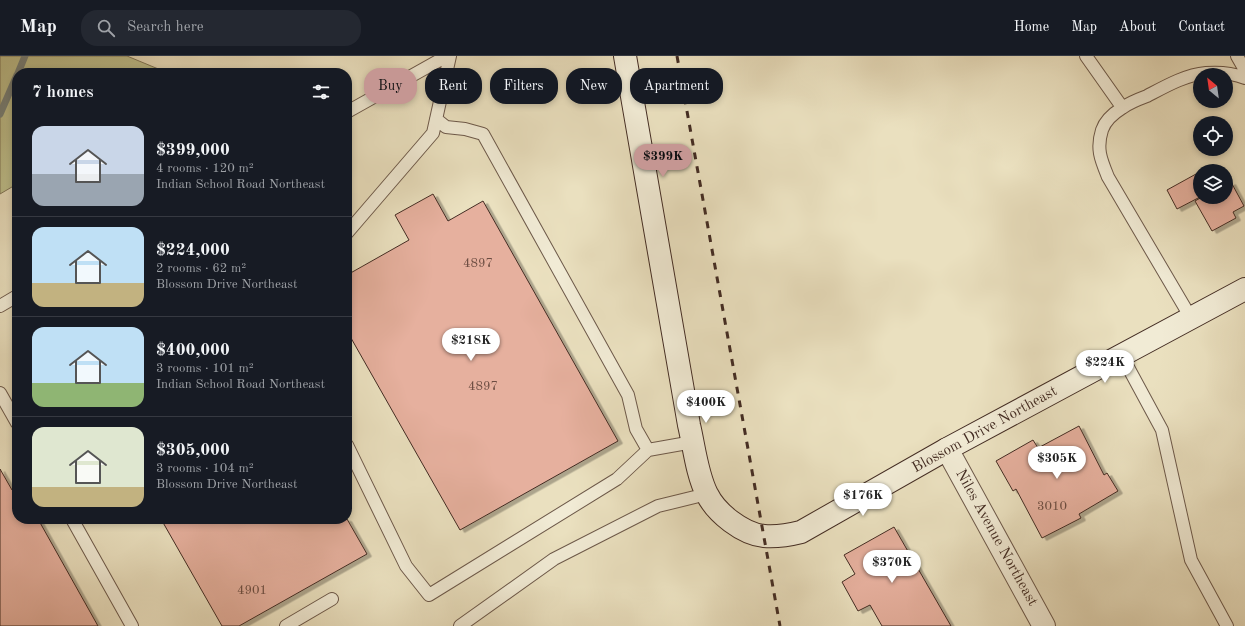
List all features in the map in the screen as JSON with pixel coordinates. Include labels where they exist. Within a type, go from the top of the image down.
[{"type":"street","points":[[625,56],[693,442],[706,494]]},
{"type":"street","name":"Blossom Drive Northeast","points":[[706,494],[715,507],[731,522],[748,531],[764,536],[786,535],[801,532],[948,449],[1245,288]]},
{"type":"street","name":"Niles Avenue Northeast","points":[[948,449],[1044,626]]},
{"type":"lane","points":[[352,109],[447,56]]},
{"type":"lane","points":[[352,227],[433,132],[450,56]]},
{"type":"lane","points":[[1086,56],[1122,107]]},
{"type":"lane","points":[[1237,56],[1245,70]]},
{"type":"lane","points":[[1191,318],[1108,177],[1100,157],[1099,143],[1102,129],[1109,118],[1122,107],[1182,78],[1205,73],[1223,72],[1245,78]]},
{"type":"lane","points":[[436,119],[446,127],[483,134],[628,395],[636,429],[648,450]]},
{"type":"lane","points":[[0,306],[12,299]]},
{"type":"lane","points":[[1122,356],[1162,430],[1191,560],[1227,626]]},
{"type":"lane","points":[[0,393],[12,414]]},
{"type":"lane","points":[[352,455],[406,566],[429,595],[617,479],[648,450],[693,442]]},
{"type":"lane","points":[[460,626],[554,559],[658,506],[706,494]]},
{"type":"lane","points":[[75,524],[132,626]]},
{"type":"lane","points":[[286,626],[332,599]]},
{"type":"green space","points":[[0,56],[127,56],[156,68],[12,68],[12,187],[0,194]]},
{"type":"building","points":[[1193,176],[1193,201],[1177,209],[1167,190]]},
{"type":"building","points":[[1233,186],[1244,206],[1233,212],[1236,218],[1212,231],[1197,204],[1233,204]]},
{"type":"building","points":[[433,194],[448,221],[483,201],[618,441],[460,530],[352,340],[352,272],[409,240],[395,215]]},
{"type":"building","points":[[1079,426],[1104,475],[1107,473],[1118,491],[1079,514],[1081,518],[1042,538],[1016,489],[1013,491],[996,461],[1033,440],[1038,448]]},
{"type":"building","points":[[0,469],[12,490],[12,524],[41,524],[98,626],[0,626]]},
{"type":"building","points":[[164,524],[350,524],[367,554],[239,626],[222,626]]},
{"type":"building","points":[[894,527],[951,626],[882,626],[870,605],[858,611],[842,582],[855,574],[844,555]]},
{"type":"waterway","points":[[20,68],[25,56]]},
{"type":"waterway","points":[[0,114],[12,86]]},
{"type":"railway","points":[[677,56],[780,626]]}]
